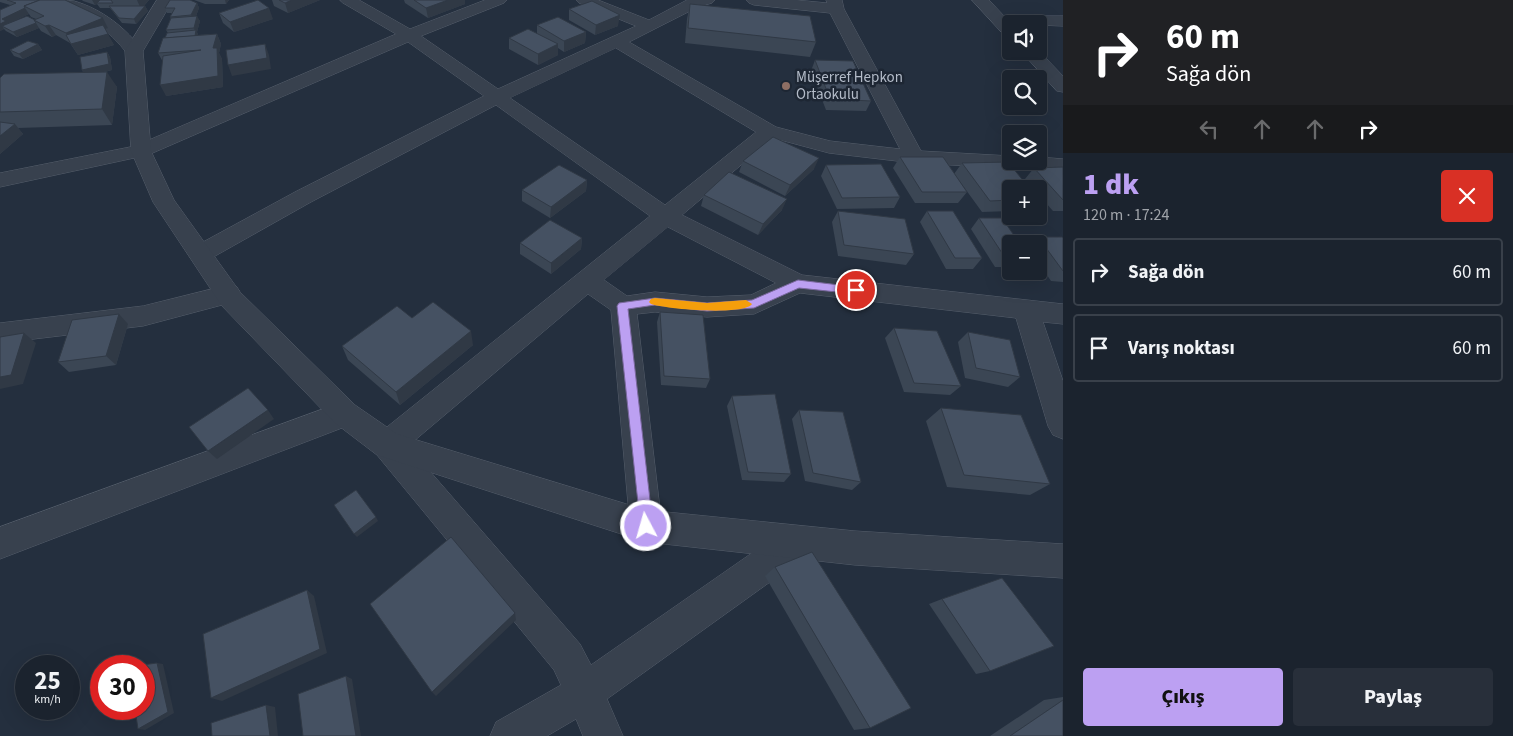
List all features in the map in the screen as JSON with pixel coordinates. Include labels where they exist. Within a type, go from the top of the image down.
[{"type":"street","points":[[58,0],[80,8],[109,24],[125,36],[134,50],[141,151],[164,202],[228,294],[345,414],[388,445],[567,657],[585,692],[603,736]]},
{"type":"street","points":[[134,50],[165,0]]},
{"type":"street","points":[[348,0],[409,35],[665,216],[798,284],[1063,314]]},
{"type":"street","points":[[0,180],[141,151],[409,35],[499,0]]},
{"type":"street","points":[[584,0],[650,26]]},
{"type":"street","points":[[754,0],[835,4],[914,156]]},
{"type":"street","points":[[980,0],[1000,21],[1063,21]]},
{"type":"street","points":[[200,254],[303,197],[497,97],[650,26],[695,1]]},
{"type":"street","points":[[617,42],[769,131],[829,148],[1063,166]]},
{"type":"street","points":[[1038,60],[1063,87]]},
{"type":"street","points":[[388,445],[769,131]]},
{"type":"street","points":[[587,281],[622,306],[655,302],[707,307],[754,304],[798,284]]},
{"type":"street","points":[[0,333],[143,316],[228,294]]},
{"type":"street","points":[[622,306],[646,526]]},
{"type":"street","points":[[1028,311],[1063,426]]},
{"type":"street","points":[[0,543],[345,414]]},
{"type":"street","points":[[388,445],[646,526],[855,548],[1063,561]]},
{"type":"street","points":[[510,736],[585,692],[798,542]]},
{"type":"building","points":[[7,0],[40,0],[24,6],[25,8],[2,19],[6,21],[0,24],[0,10],[16,3]]},
{"type":"building","points":[[40,0],[65,0],[103,18],[66,33],[34,20],[44,16],[24,6]]},
{"type":"building","points":[[100,0],[111,0],[113,3],[97,3]]},
{"type":"building","points":[[170,0],[190,0],[197,3],[191,15],[170,17],[175,8],[165,8]]},
{"type":"building","points":[[258,0],[269,8],[230,22],[219,13]]},
{"type":"building","points":[[279,0],[292,0],[285,3]]},
{"type":"building","points":[[414,0],[448,0],[426,8]]},
{"type":"building","points":[[592,1],[620,15],[596,25],[569,9]]},
{"type":"building","points":[[690,4],[810,16],[816,42],[688,28]]},
{"type":"building","points":[[109,6],[145,6],[134,19],[119,18]]},
{"type":"building","points":[[27,16],[35,20],[36,23],[13,32],[2,26]]},
{"type":"building","points":[[197,16],[194,28],[166,30],[171,18]]},
{"type":"building","points":[[558,17],[586,32],[564,41],[537,25]]},
{"type":"building","points":[[103,25],[108,34],[71,44],[66,35]]},
{"type":"building","points":[[528,29],[558,44],[538,54],[509,38]]},
{"type":"building","points":[[196,30],[195,36],[165,38],[167,33]]},
{"type":"building","points":[[217,34],[213,48],[217,48],[218,76],[160,85],[163,56],[201,50],[158,53],[163,38]]},
{"type":"building","points":[[28,41],[38,44],[19,54],[10,50]]},
{"type":"building","points":[[265,44],[267,58],[228,65],[226,50]]},
{"type":"building","points":[[107,52],[109,64],[82,70],[80,57]]},
{"type":"building","points":[[815,60],[853,61],[871,101],[830,99]]},
{"type":"building","points":[[107,72],[102,109],[0,112],[0,78],[4,74]]},
{"type":"building","points":[[0,122],[15,124],[0,136]]},
{"type":"building","points":[[773,137],[819,158],[790,185],[743,161]]},
{"type":"building","points":[[900,157],[943,157],[967,192],[922,192]]},
{"type":"building","points":[[1002,162],[1002,170],[1015,170],[1023,180],[1002,180],[1002,200],[990,201],[962,163]]},
{"type":"building","points":[[881,164],[900,197],[842,198],[826,165]]},
{"type":"building","points":[[559,165],[587,180],[551,207],[522,190]]},
{"type":"building","points":[[1063,167],[1063,200],[1047,180],[1036,170],[1047,170],[1047,168]]},
{"type":"building","points":[[729,172],[787,199],[763,224],[704,195]]},
{"type":"building","points":[[838,211],[905,219],[914,254],[844,245]]},
{"type":"building","points":[[927,211],[953,211],[982,258],[955,258]]},
{"type":"building","points":[[979,218],[1002,218],[1002,225],[1007,225],[1014,235],[1002,235],[1002,253]]},
{"type":"building","points":[[550,220],[582,238],[551,263],[520,243]]},
{"type":"building","points":[[1047,237],[1063,238],[1063,271],[1047,249]]},
{"type":"building","points":[[433,302],[471,331],[396,392],[342,346],[397,306],[412,318]]},
{"type":"building","points":[[660,312],[703,315],[710,379],[664,376]]},
{"type":"building","points":[[119,314],[106,356],[58,362],[72,320]]},
{"type":"building","points":[[894,328],[937,331],[961,386],[914,383]]},
{"type":"building","points":[[968,332],[1010,340],[1020,377],[976,368]]},
{"type":"building","points":[[24,333],[11,375],[0,377],[0,337]]},
{"type":"building","points":[[248,388],[268,410],[208,451],[189,427]]},
{"type":"building","points":[[775,394],[791,474],[748,472],[732,396]]},
{"type":"building","points":[[941,408],[1021,415],[1050,484],[964,475]]},
{"type":"building","points":[[799,410],[843,412],[861,482],[813,473]]},
{"type":"building","points":[[356,490],[376,517],[354,534],[334,505]]},
{"type":"building","points":[[451,537],[515,613],[432,692],[370,604]]},
{"type":"building","points":[[812,552],[911,708],[870,728],[775,567]]},
{"type":"building","points":[[1002,578],[1054,646],[990,671],[942,599]]},
{"type":"building","points":[[307,590],[320,649],[211,698],[203,634]]},
{"type":"building","points":[[155,663],[157,663],[168,712],[155,719]]},
{"type":"building","points":[[346,676],[356,736],[303,736],[298,694]]},
{"type":"building","points":[[1063,700],[1063,736],[1010,736]]},
{"type":"building","points":[[266,705],[270,736],[212,736],[211,723]]},
{"type":"building","points":[[137,720],[154,720],[138,729]]},
{"type":"slow traffic","points":[[655,302],[707,307],[746,304]]},
{"type":"place","name":"Müşerref Hepkon Ortaokulu","points":[[786,86]]},
{"type":"route","points":[[646,526],[622,306],[655,302],[707,307],[754,304],[798,284],[856,290]]}]
